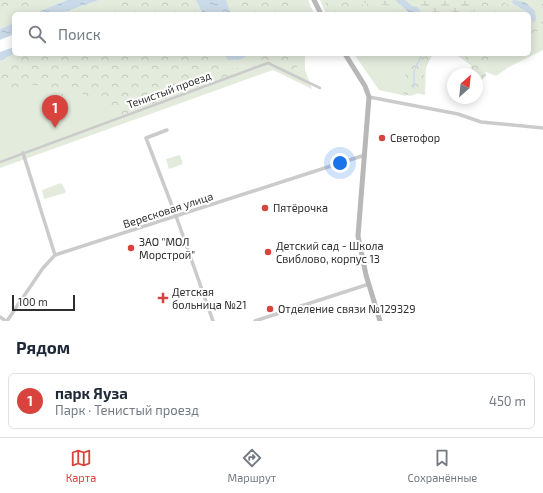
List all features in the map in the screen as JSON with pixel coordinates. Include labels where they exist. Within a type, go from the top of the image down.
[{"type":"main road","points":[[314,0],[320,12]]},
{"type":"main road","points":[[347,56],[365,86],[369,97],[358,236],[368,284],[380,321]]},
{"type":"street","name":"Тенистый проезд","points":[[0,162],[268,63],[320,88]]},
{"type":"street","points":[[369,97],[458,114],[481,122],[543,128]]},
{"type":"street","points":[[167,130],[146,138],[176,216],[213,321]]},
{"type":"street","points":[[0,317],[6,321],[43,268],[55,255],[23,153]]},
{"type":"street","name":"Вересковая улица","points":[[55,255],[365,155]]},
{"type":"street","points":[[255,321],[368,284]]},
{"type":"green space","points":[[0,0],[67,0],[38,12],[12,12],[12,24],[0,29]]},
{"type":"green space","points":[[0,0],[50,0],[31,6],[12,4],[0,12]]},
{"type":"green space","points":[[99,0],[308,0],[313,12],[65,12]]},
{"type":"green space","points":[[125,0],[190,0],[199,12],[104,12]]},
{"type":"green space","points":[[234,0],[300,0],[293,12],[240,12]]},
{"type":"green space","points":[[320,0],[543,0],[543,50],[531,56],[531,12],[325,12]]},
{"type":"green space","points":[[324,0],[346,0],[356,5],[369,4],[398,12],[387,12],[378,8],[359,11],[350,10],[348,12],[329,12]]},
{"type":"green space","points":[[354,0],[395,0],[409,12],[401,12],[393,6],[356,2]]},
{"type":"green space","points":[[405,0],[476,0],[475,7],[469,6],[475,9],[474,12],[421,12]]},
{"type":"green space","points":[[479,0],[503,0],[505,3],[520,12],[494,12],[486,9]]},
{"type":"green space","points":[[533,0],[543,0],[543,29],[531,33],[531,22],[535,25],[537,22],[539,16],[538,9]]},
{"type":"green space","points":[[12,55],[305,56],[305,70],[312,89],[273,70],[0,168],[0,61]]},
{"type":"green space","points":[[16,56],[217,56],[225,65],[238,68],[248,63],[256,56],[299,56],[299,64],[294,71],[265,60],[247,70],[119,116],[110,112],[97,94],[93,92],[92,98],[90,98],[63,83],[59,85],[65,97],[61,99],[53,94],[48,86],[28,85],[0,92],[0,65]]},
{"type":"green space","points":[[355,56],[432,56],[426,67],[425,95],[407,91],[406,96],[379,90]]},
{"type":"green space","points":[[409,56],[429,56],[419,93],[410,96],[402,93]]},
{"type":"green space","points":[[458,56],[531,56],[509,67],[496,76],[483,71],[483,68],[477,68]]},
{"type":"green space","points":[[464,56],[492,56],[491,63],[485,69],[486,76],[483,79],[483,68],[471,68],[471,65]]},
{"type":"green space","points":[[180,155],[183,164],[169,169],[166,159]]},
{"type":"green space","points":[[61,183],[66,191],[65,193],[44,199],[42,190]]},
{"type":"water","points":[[67,0],[99,0],[65,12],[38,12]]},
{"type":"water","points":[[196,0],[226,0],[230,12],[202,12]]},
{"type":"water","points":[[395,0],[405,0],[412,6],[417,7],[421,12],[409,12]]},
{"type":"water","points":[[513,0],[525,2],[535,11],[536,18],[534,23],[531,18],[531,12],[527,12],[512,3]]},
{"type":"water","points":[[12,24],[12,35],[0,40],[0,29]]},
{"type":"water","points":[[12,48],[12,55],[0,61],[0,52]]},
{"type":"water","points":[[225,56],[246,56],[242,59],[228,60]]},
{"type":"waterway","points":[[414,88],[414,71],[421,56]]},
{"type":"place","name":"парк Яуза","points":[[55,128]]},
{"type":"place","name":"Светофор","points":[[382,138]]},
{"type":"place","name":"Пятёрочка","points":[[265,208]]},
{"type":"place","name":"ЗАО \"МОЛ Морстрой\"","points":[[131,248]]},
{"type":"place","name":"Детский сад - Школа Свиблово, корпус 13","points":[[268,252]]},
{"type":"place","name":"Детская больница №21","points":[[163,298]]},
{"type":"place","name":"Отделение связи №129329","points":[[270,309]]}]
